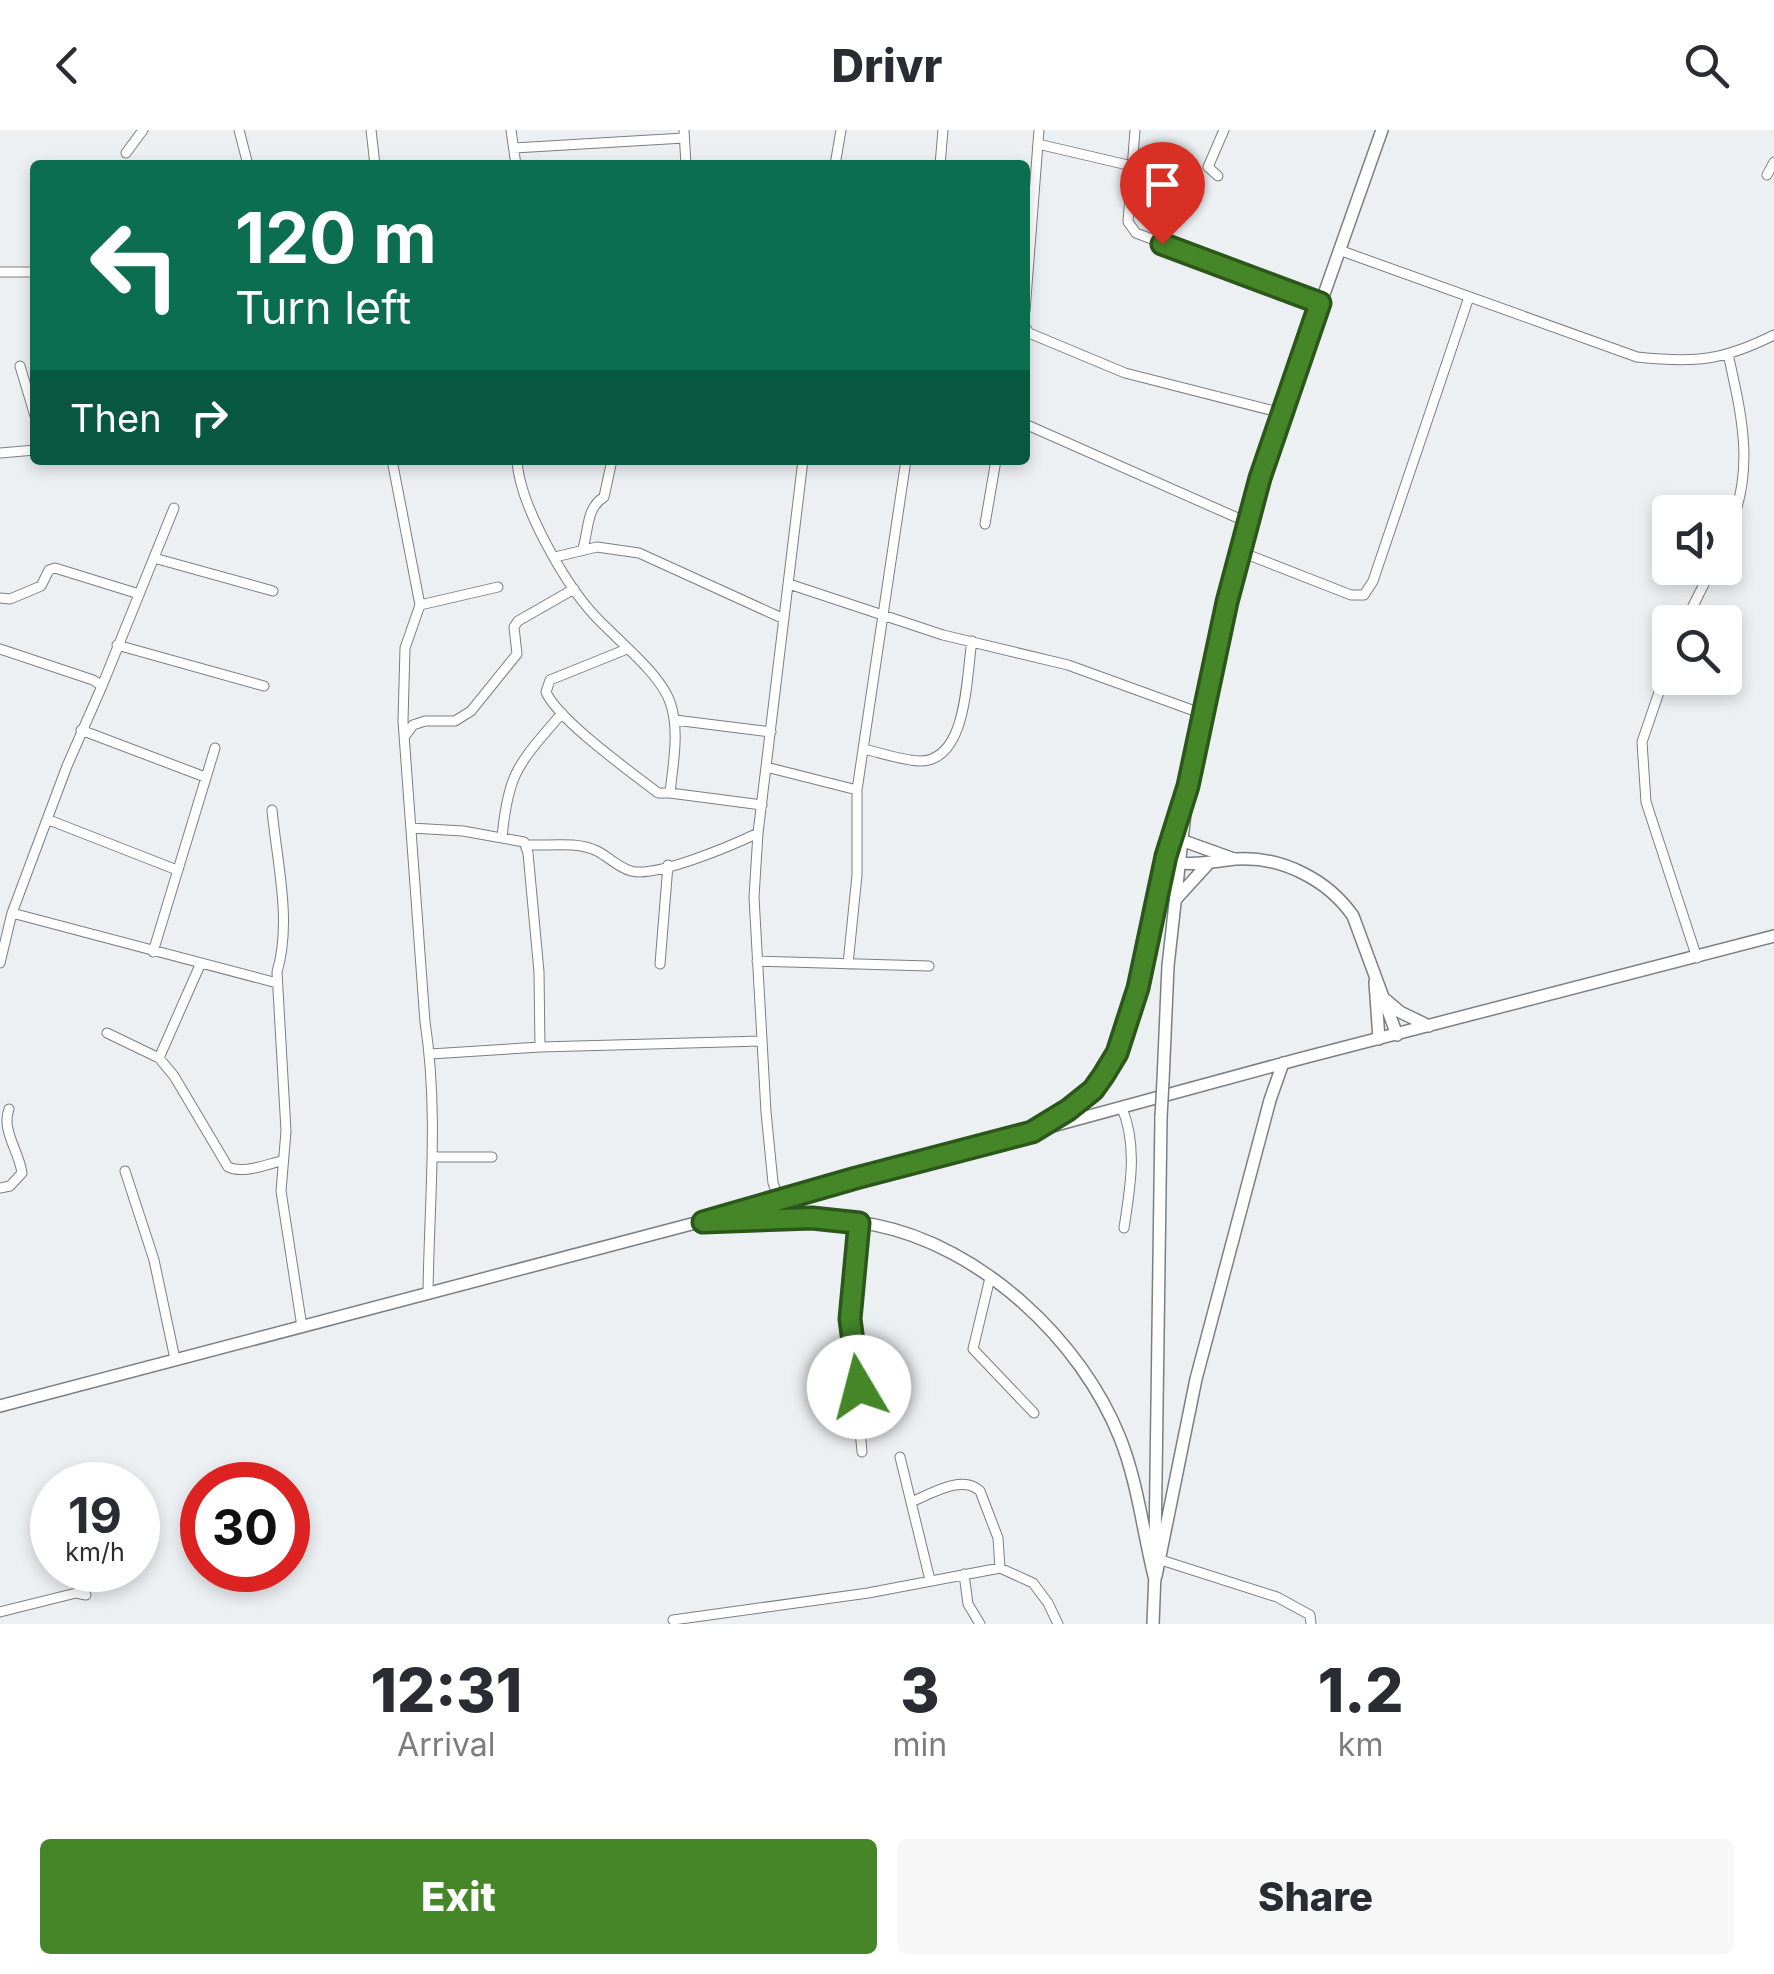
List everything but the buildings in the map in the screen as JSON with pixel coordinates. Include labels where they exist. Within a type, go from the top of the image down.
[{"type":"main road","points":[[1153,1624],[1161,1117],[1168,966],[1188,786],[1248,522],[1282,413],[1382,130]]},
{"type":"main road","points":[[1032,1132],[1093,1090],[1117,1053],[1138,988],[1166,856],[1188,786]]},
{"type":"main road","points":[[1181,840],[1234,859],[1275,864],[1322,882],[1353,916],[1397,1034]]},
{"type":"main road","points":[[1180,863],[1208,865],[1234,859]]},
{"type":"main road","points":[[1176,899],[1208,865]]},
{"type":"main road","points":[[0,1406],[1774,936]]},
{"type":"main road","points":[[1375,978],[1379,1039]]},
{"type":"main road","points":[[1384,998],[1400,1012],[1429,1026]]},
{"type":"main road","points":[[1155,1580],[1196,1379],[1283,1064]]},
{"type":"main road","points":[[703,1222],[812,1218],[859,1223],[909,1236],[990,1278],[1028,1307],[1056,1334],[1095,1388],[1121,1440],[1155,1580]]},
{"type":"street","points":[[126,153],[142,130]]},
{"type":"street","points":[[239,130],[247,160]]},
{"type":"street","points":[[371,130],[374,160]]},
{"type":"street","points":[[512,130],[515,160]]},
{"type":"street","points":[[836,160],[841,130]]},
{"type":"street","points":[[940,160],[943,130]]},
{"type":"street","points":[[1030,247],[1039,130]]},
{"type":"street","points":[[1135,130],[1128,222],[1136,233],[1320,303]]},
{"type":"street","points":[[1218,176],[1208,167],[1224,130]]},
{"type":"street","points":[[514,148],[684,134],[686,160]]},
{"type":"street","points":[[1038,144],[1132,166]]},
{"type":"street","points":[[1767,175],[1774,162]]},
{"type":"street","points":[[1338,250],[1638,358],[1683,362],[1728,354],[1774,334]]},
{"type":"street","points":[[0,272],[30,272]]},
{"type":"street","points":[[1240,552],[1351,595],[1364,596],[1373,580],[1469,297]]},
{"type":"street","points":[[1030,333],[1124,373],[1282,413]]},
{"type":"street","points":[[1728,354],[1744,431],[1744,476],[1739,495]]},
{"type":"street","points":[[20,366],[30,399]]},
{"type":"street","points":[[1030,426],[1248,522]]},
{"type":"street","points":[[0,452],[30,450]]},
{"type":"street","points":[[393,465],[420,605],[405,648],[405,736],[430,1054],[433,1157],[428,1294]]},
{"type":"street","points":[[518,465],[530,511],[574,589],[663,688],[675,720],[670,793]]},
{"type":"street","points":[[583,548],[590,510],[593,503],[604,497],[611,465]]},
{"type":"street","points":[[780,1198],[770,1160],[754,897],[758,833],[802,465]]},
{"type":"street","points":[[848,964],[857,875],[858,790],[905,465]]},
{"type":"street","points":[[985,524],[995,465]]},
{"type":"street","points":[[0,963],[12,914],[81,730],[174,508]]},
{"type":"street","points":[[555,556],[597,547],[639,554],[784,619]]},
{"type":"street","points":[[154,558],[274,591]]},
{"type":"street","points":[[0,598],[10,599],[41,586],[54,568],[140,594]]},
{"type":"street","points":[[789,584],[885,617],[1068,665],[1203,714]]},
{"type":"street","points":[[420,605],[498,587]]},
{"type":"street","points":[[405,736],[413,726],[425,721],[456,722],[471,711],[516,654],[514,627],[518,621],[574,589]]},
{"type":"street","points":[[864,749],[921,761],[944,754],[956,736],[972,641]]},
{"type":"street","points":[[117,645],[264,686]]},
{"type":"street","points":[[0,649],[102,686]]},
{"type":"street","points":[[628,649],[550,680],[546,692],[562,713],[658,793],[762,804]]},
{"type":"street","points":[[1658,695],[1642,742],[1646,802],[1697,958]]},
{"type":"street","points":[[502,838],[511,779],[562,713]]},
{"type":"street","points":[[675,720],[771,732]]},
{"type":"street","points":[[81,730],[206,778]]},
{"type":"street","points":[[153,952],[215,748]]},
{"type":"street","points":[[766,767],[858,790]]},
{"type":"street","points":[[272,810],[284,922],[284,949],[277,983],[286,1132],[281,1161],[286,1232],[302,1327]]},
{"type":"street","points":[[49,820],[177,870]]},
{"type":"street","points":[[411,828],[502,838],[527,846],[577,846],[596,850],[635,872],[728,848],[758,833]]},
{"type":"street","points":[[527,846],[539,972],[540,1047]]},
{"type":"street","points":[[660,964],[668,865]]},
{"type":"street","points":[[12,914],[277,983]]},
{"type":"street","points":[[757,962],[929,966]]},
{"type":"street","points":[[159,1058],[200,965]]},
{"type":"street","points":[[108,1033],[159,1058],[174,1076],[228,1168],[235,1171],[281,1161]]},
{"type":"street","points":[[430,1054],[762,1040]]},
{"type":"street","points":[[1122,1108],[1131,1129],[1132,1166],[1124,1228]]},
{"type":"street","points":[[0,1188],[10,1186],[22,1173],[20,1156],[6,1127],[9,1109]]},
{"type":"street","points":[[433,1157],[492,1157]]},
{"type":"street","points":[[125,1172],[154,1260],[176,1359]]},
{"type":"street","points":[[859,1223],[850,1319],[862,1452]]},
{"type":"street","points":[[990,1278],[973,1349],[1034,1412]]},
{"type":"street","points":[[900,1456],[930,1580]]},
{"type":"street","points":[[911,1502],[958,1484],[974,1486],[980,1491],[998,1538],[1000,1568]]},
{"type":"street","points":[[1161,1560],[1276,1596],[1310,1614],[1311,1624]]},
{"type":"street","points":[[673,1620],[868,1593],[1000,1568],[1033,1584],[1058,1624]]},
{"type":"street","points":[[964,1574],[968,1604],[980,1624]]},
{"type":"street","points":[[0,1612],[66,1595],[86,1595]]},
{"type":"route","points":[[859,1387],[850,1319],[859,1223],[812,1218],[703,1222],[1032,1132],[1052,1122],[1093,1090],[1117,1053],[1138,988],[1166,856],[1188,786],[1227,602],[1260,478],[1320,303],[1162,244]]}]
